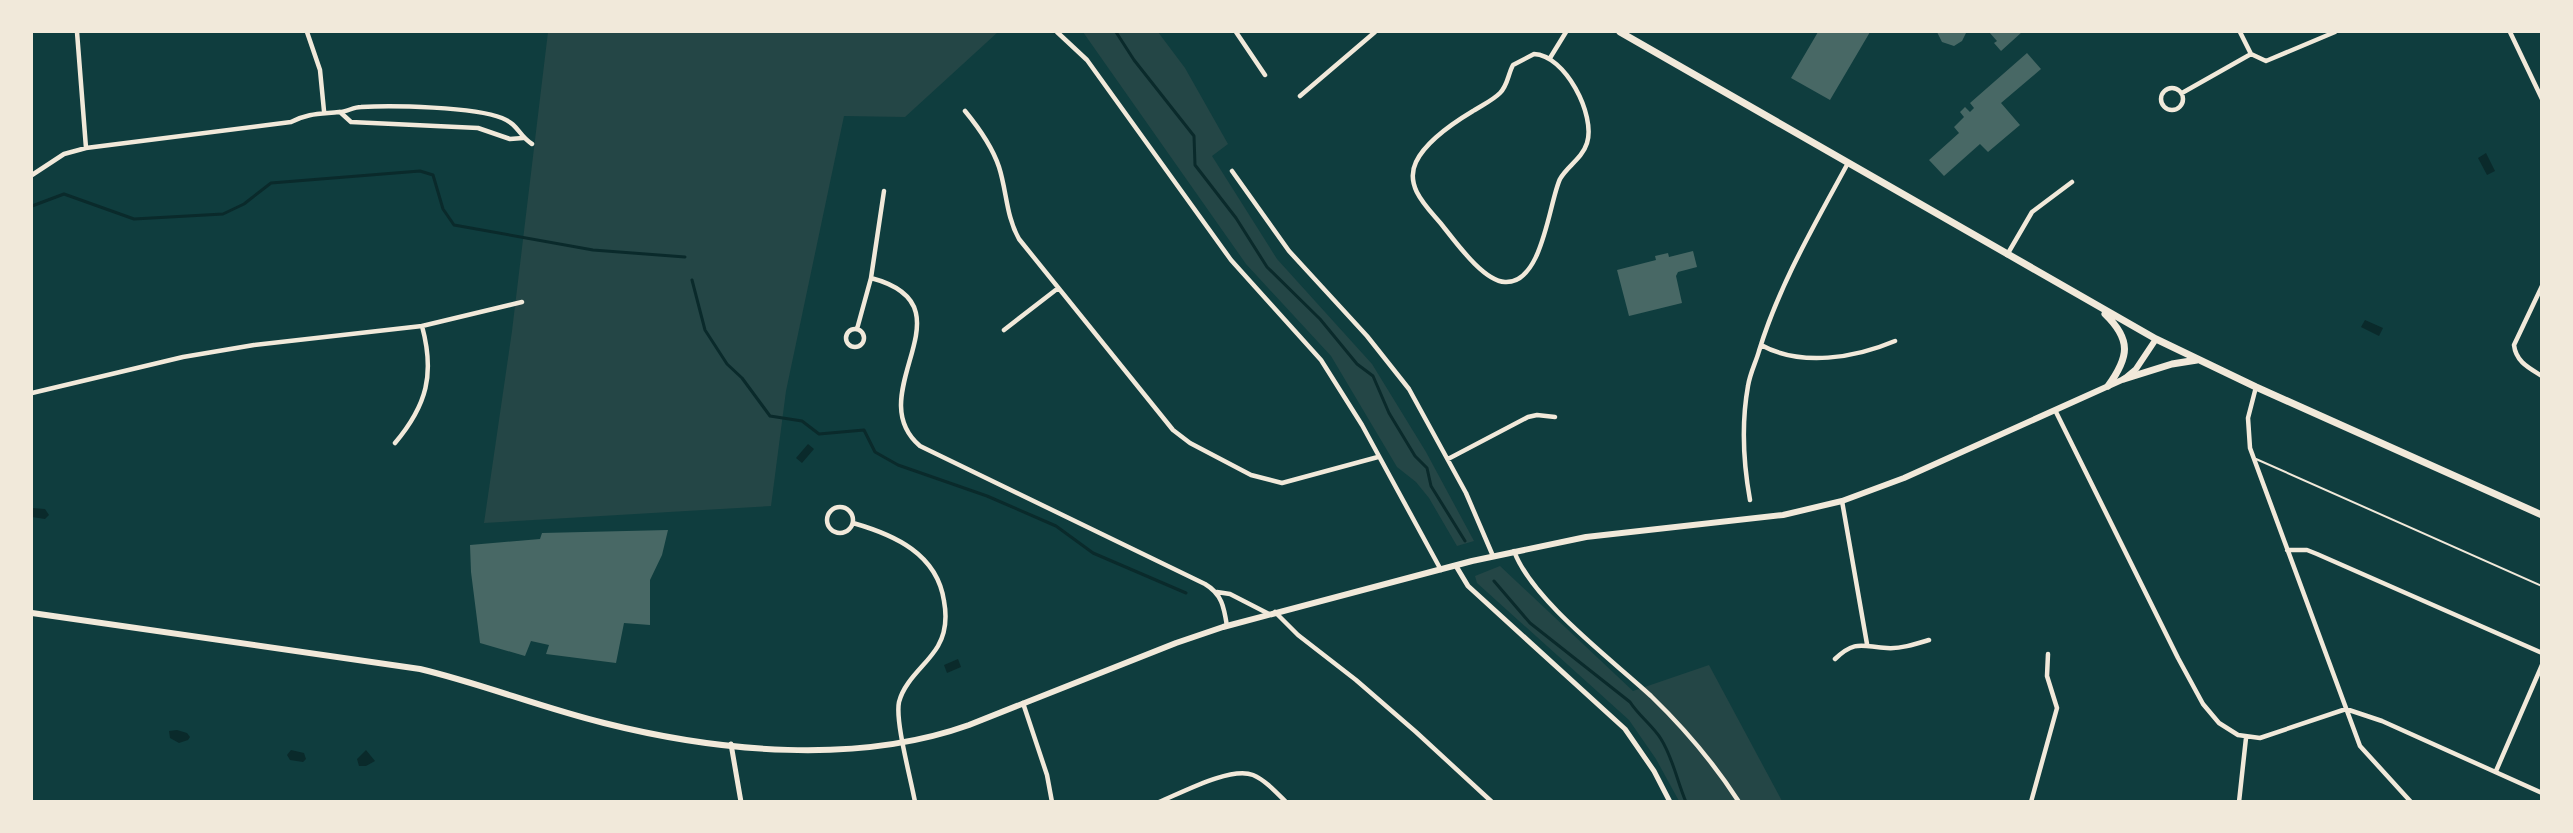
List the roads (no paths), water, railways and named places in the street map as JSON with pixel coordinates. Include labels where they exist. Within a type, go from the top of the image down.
[{"type":"main road","points":[[1620,32],[2156,339],[2256,387],[2541,515]]},
{"type":"main road","points":[[2097,306],[2119,330],[2125,346],[2122,363],[2108,386]]},
{"type":"main road","points":[[32,613],[420,669],[481,684],[603,723],[663,736],[731,744],[846,749],[904,743],[939,736],[1176,643],[1272,613],[1514,551],[1628,531],[1783,515],[1842,501],[1904,478],[2124,378],[2136,369],[2156,339]]},
{"type":"main road","points":[[2124,378],[2172,364],[2200,360]]},
{"type":"street","points":[[77,32],[86,148]]},
{"type":"street","points":[[308,32],[320,70],[324,111]]},
{"type":"street","points":[[1057,32],[1093,67],[1231,260],[1321,360],[1441,570]]},
{"type":"street","points":[[1239,32],[1265,75]]},
{"type":"street","points":[[1300,96],[1375,32]]},
{"type":"street","points":[[1550,58],[1566,32]]},
{"type":"street","points":[[2240,32],[2251,54],[2266,61],[2335,32]]},
{"type":"street","points":[[2510,32],[2541,99]]},
{"type":"street","points":[[1534,54],[1550,58],[1585,105],[1590,128],[1587,143],[1582,154],[1562,177],[1547,230],[1525,273],[1511,282],[1502,282],[1464,252],[1416,192],[1412,173],[1421,154],[1444,131],[1500,93],[1517,61],[1534,54]]},
{"type":"street","points":[[2182,93],[2251,54]]},
{"type":"street","points":[[2174,87],[2182,93],[2183,101],[2176,110],[2168,109],[2162,104],[2162,94],[2167,89],[2174,87]]},
{"type":"street","points":[[32,175],[64,154],[86,148],[291,122],[306,114],[324,111],[340,112],[357,107],[377,106],[478,112],[500,117],[516,124],[524,138],[532,144]]},
{"type":"street","points":[[965,111],[981,132],[999,167],[1008,218],[1013,229],[1057,289],[1173,430],[1210,454],[1251,475],[1282,483],[1378,457]]},
{"type":"street","points":[[340,112],[351,122],[478,128],[510,139],[524,138]]},
{"type":"street","points":[[1750,500],[1744,465],[1744,418],[1749,382],[1779,295],[1848,163]]},
{"type":"street","points":[[1232,171],[1289,251],[1315,276],[1391,364],[1448,459],[1466,493],[1493,556]]},
{"type":"street","points":[[2007,255],[2032,212],[2072,182]]},
{"type":"street","points":[[857,329],[871,278],[884,191]]},
{"type":"street","points":[[871,278],[902,290],[910,299],[915,312],[917,330],[899,411],[910,437],[920,446],[1217,592],[1230,594],[1272,613],[1356,680],[1492,801]]},
{"type":"street","points":[[2541,286],[2514,345],[2523,364],[2541,376]]},
{"type":"street","points":[[1004,330],[1057,289]]},
{"type":"street","points":[[32,393],[194,355],[422,326],[522,302]]},
{"type":"street","points":[[395,443],[421,403],[428,383],[429,360],[422,326]]},
{"type":"street","points":[[851,329],[857,329],[862,332],[863,342],[853,347],[846,341],[845,335],[851,329]]},
{"type":"street","points":[[1761,345],[1774,352],[1820,357],[1870,352],[1894,342]]},
{"type":"street","points":[[2256,387],[2247,432],[2253,458],[2346,709],[2360,746],[2411,801]]},
{"type":"street","points":[[2055,410],[2146,597],[2203,704],[2219,723],[2246,738],[2268,737],[2346,709],[2382,721],[2541,793]]},
{"type":"street","points":[[1448,459],[1528,417],[1537,415],[1555,417]]},
{"type":"street","points":[[1842,501],[1867,644]]},
{"type":"street","points":[[836,508],[845,508],[851,513],[853,523],[846,532],[837,533],[830,529],[827,516],[836,508]]},
{"type":"street","points":[[853,523],[905,544],[922,555],[935,573],[944,597],[946,623],[941,639],[909,682],[899,702],[915,801]]},
{"type":"street","points":[[2287,550],[2307,550],[2317,554],[2541,653]]},
{"type":"street","points":[[1514,551],[1529,581],[1670,716],[1696,744],[1739,801]]},
{"type":"street","points":[[1456,566],[1468,586],[1625,729],[1654,771],[1670,801]]},
{"type":"street","points":[[1217,592],[1224,608],[1227,626]]},
{"type":"street","points":[[1835,659],[1845,649],[1867,644],[1887,648],[1929,640]]},
{"type":"street","points":[[2031,801],[2057,708],[2047,676],[2048,654]]},
{"type":"street","points":[[2496,771],[2541,665]]},
{"type":"street","points":[[1023,703],[1047,775],[1052,801]]},
{"type":"street","points":[[2239,801],[2246,738]]},
{"type":"street","points":[[731,744],[741,801]]},
{"type":"street","points":[[1159,801],[1227,775],[1245,772],[1262,780],[1286,801]]},
{"type":"lane","points":[[2253,458],[2541,586]]},
{"type":"waterway","points":[[1116,32],[1134,60],[1194,136],[1195,165],[1236,218],[1267,267],[1320,319],[1357,364],[1373,376],[1389,413],[1415,456],[1427,468],[1431,486],[1465,541]]},
{"type":"waterway","points":[[32,206],[64,194],[134,219],[223,214],[244,204],[271,183],[420,171],[433,175],[443,209],[454,225],[593,250],[685,257]]},
{"type":"waterway","points":[[692,280],[705,330],[727,364],[742,378],[770,416],[802,421],[819,434],[864,430],[875,452],[898,465],[987,496],[1056,526],[1093,553],[1186,593]]},
{"type":"waterway","points":[[1494,581],[1530,623],[1630,702],[1658,734],[1672,762],[1686,802]]}]
